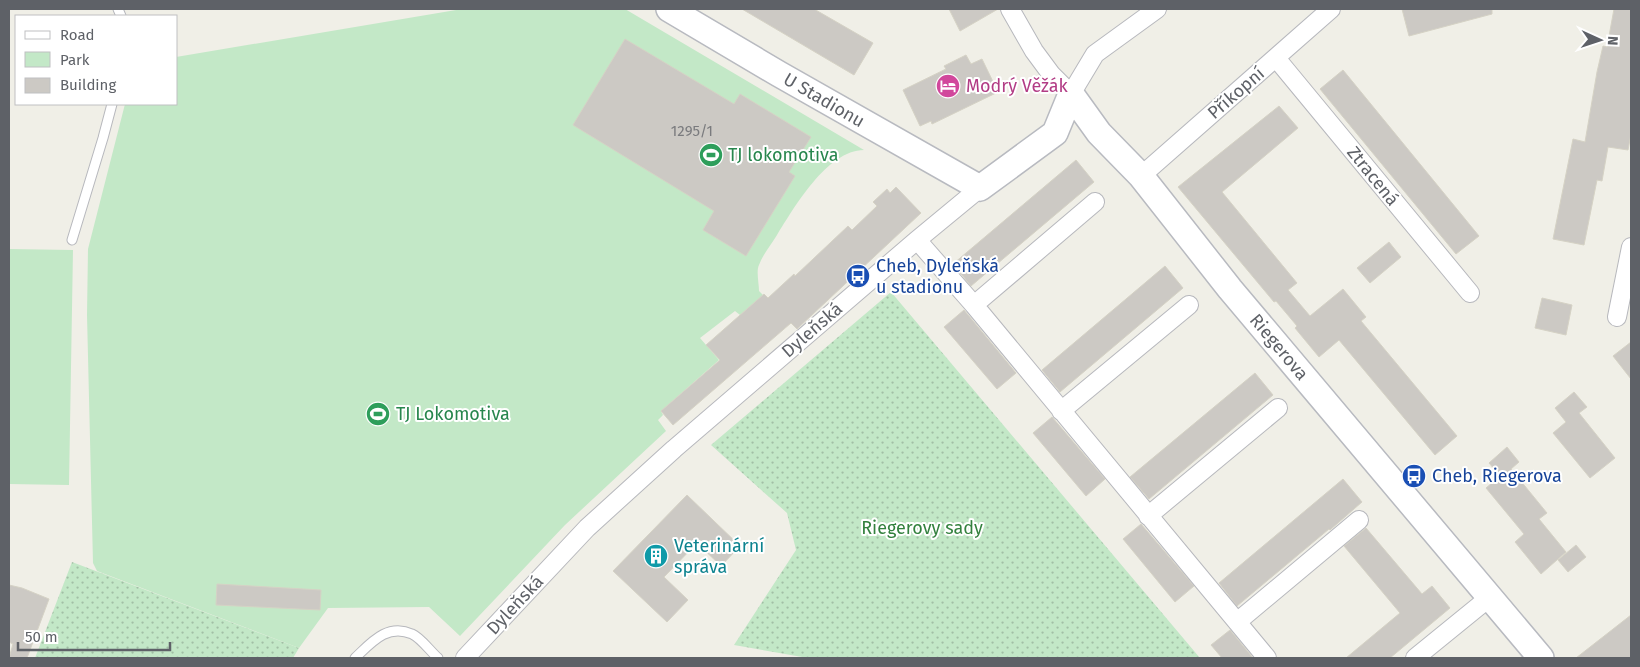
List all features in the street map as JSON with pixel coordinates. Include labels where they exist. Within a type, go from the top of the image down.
[{"type":"street","name":"U Stadionu","points":[[669,9],[980,188]]},
{"type":"street","points":[[1010,9],[1034,51],[1051,74],[1071,94]]},
{"type":"street","name":"Dyleňská","points":[[465,658],[587,528],[674,449],[916,240],[980,188],[1055,133],[1071,94],[1095,54],[1157,9]]},
{"type":"street","name":"Příkopní","points":[[1141,176],[1331,9]]},
{"type":"street","name":"Ztracená","points":[[1276,58],[1470,293]]},
{"type":"street","name":"Riegerova","points":[[1071,94],[1099,132],[1141,176],[1230,289],[1541,658]]},
{"type":"street","points":[[974,305],[1094,202]]},
{"type":"street","points":[[916,240],[974,305],[1267,658]]},
{"type":"street","points":[[1617,317],[1631,246]]},
{"type":"street","points":[[1061,411],[1189,305]]},
{"type":"street","points":[[1148,516],[1278,408]]},
{"type":"street","points":[[1237,622],[1359,520]]},
{"type":"street","points":[[1415,658],[1490,597]]},
{"type":"lane","points":[[72,240],[101,147],[112,105]]},
{"type":"lane","points":[[355,658],[378,636],[395,630],[413,634],[438,658]]},
{"type":"green space","points":[[462,9],[625,9],[864,150],[850,153],[837,159],[813,182],[802,196],[759,265],[759,291],[763,295],[740,315],[735,311],[700,338],[719,360],[661,411],[663,415],[658,420],[666,431],[565,525],[460,636],[429,607],[328,608],[299,648],[97,571],[93,563],[87,315],[88,249],[125,105],[178,105],[178,57]]},
{"type":"green space","points":[[9,249],[73,250],[69,485],[9,484]]},
{"type":"green space","name":"Riegerovy sady","points":[[891,292],[1200,658],[808,658],[734,645],[796,550],[787,513],[711,445]]},
{"type":"green space","points":[[72,562],[299,648],[293,658],[35,658]]},
{"type":"building","points":[[742,9],[814,9],[873,43],[854,75]]},
{"type":"building","points":[[949,9],[998,9],[960,31]]},
{"type":"building","points":[[1402,9],[1492,9],[1492,14],[1409,36]]},
{"type":"building","points":[[1614,9],[1631,9],[1631,134],[1628,150],[1608,147],[1602,181],[1597,180],[1584,245],[1553,239],[1573,139],[1585,142],[1597,72],[1603,46],[1607,47]]},
{"type":"building","name":"TJ lokomotiva","points":[[625,39],[734,104],[740,94],[811,137],[789,172],[795,176],[746,256],[703,230],[714,211],[573,125]]},
{"type":"building","points":[[966,55],[971,64],[982,59],[998,92],[932,124],[931,121],[920,126],[903,90],[946,69],[944,66]]},
{"type":"building","points":[[1343,70],[1479,236],[1456,254],[1320,89]]},
{"type":"building","points":[[1279,106],[1298,128],[1222,192],[1297,283],[1288,290],[1310,316],[1343,289],[1366,317],[1361,321],[1457,436],[1435,455],[1339,340],[1319,357],[1295,328],[1297,326],[1276,301],[1274,302],[1178,187]]},
{"type":"building","points":[[1076,160],[1094,182],[971,286],[953,264]]},
{"type":"building","points":[[896,187],[921,213],[797,329],[791,323],[673,425],[661,411],[720,360],[706,345],[764,294],[768,298],[794,274],[795,276],[848,226],[852,230],[877,206],[873,202],[887,189],[890,193]]},
{"type":"building","points":[[1389,242],[1401,257],[1370,283],[1357,268]]},
{"type":"building","points":[[1165,266],[1183,288],[1060,392],[1042,370]]},
{"type":"building","points":[[1542,298],[1572,305],[1566,335],[1535,328]]},
{"type":"building","points":[[964,310],[1016,373],[997,389],[944,327]]},
{"type":"building","points":[[1631,342],[1631,379],[1613,356]]},
{"type":"building","points":[[1255,373],[1273,395],[1149,499],[1130,477]]},
{"type":"building","points":[[1574,392],[1587,407],[1579,413],[1615,458],[1590,478],[1553,433],[1566,422],[1555,408]]},
{"type":"building","points":[[1052,417],[1105,479],[1086,496],[1033,433]]},
{"type":"building","points":[[1507,447],[1519,462],[1511,469],[1547,513],[1539,519],[1566,552],[1541,574],[1515,542],[1524,534],[1486,488],[1500,476],[1489,463]]},
{"type":"building","points":[[1343,479],[1362,502],[1237,606],[1219,583]]},
{"type":"building","name":"Veterinární správa","points":[[687,495],[740,546],[721,566],[697,543],[664,577],[688,600],[667,622],[613,571]]},
{"type":"building","points":[[1141,524],[1194,586],[1175,602],[1123,539]]},
{"type":"building","points":[[1366,528],[1422,594],[1432,586],[1450,608],[1390,658],[1346,658],[1400,613],[1344,546]]},
{"type":"building","points":[[1576,545],[1586,557],[1568,572],[1558,560]]},
{"type":"building","points":[[217,584],[321,590],[320,610],[216,605]]},
{"type":"building","points":[[9,585],[49,599],[27,658],[9,658],[13,644],[9,642]]},
{"type":"building","points":[[1631,615],[1631,658],[1576,658]]},
{"type":"building","points":[[1230,630],[1253,658],[1222,658],[1211,645]]},
{"type":"place","name":"Modrý Věžák","points":[[948,86]]},
{"type":"place","name":"TJ lokomotiva","points":[[711,155]]},
{"type":"place","name":"Cheb, Dyleňská u stadionu","points":[[858,276]]},
{"type":"place","name":"TJ Lokomotiva","points":[[378,414]]},
{"type":"place","name":"Cheb, Riegerova","points":[[1414,476]]},
{"type":"place","name":"Veterinární správa","points":[[656,556]]}]
